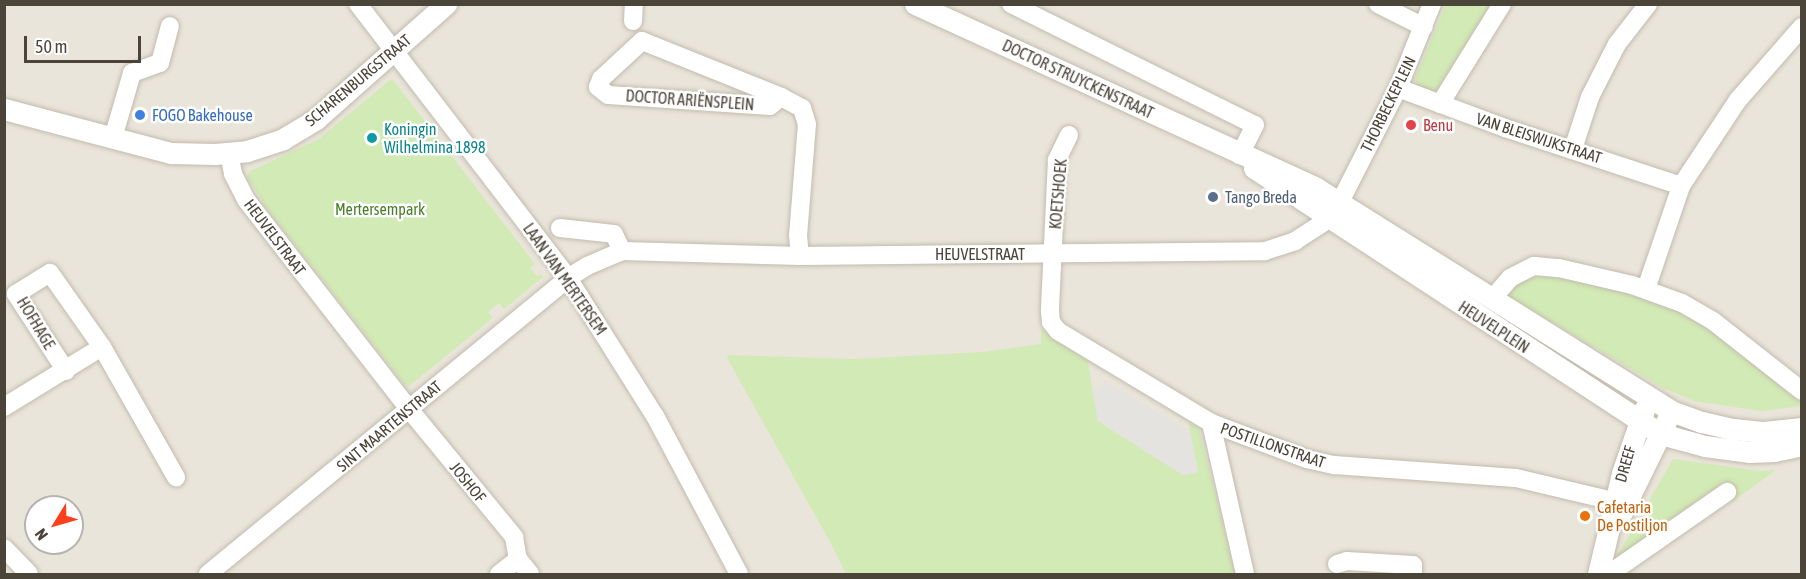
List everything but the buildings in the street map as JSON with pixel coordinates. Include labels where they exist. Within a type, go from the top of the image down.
[{"type":"street","name":"LAAN VAN MERTERSEM","points":[[358,4],[568,278],[655,416],[739,574]]},
{"type":"street","name":"SCHARENBURGSTRAAT","points":[[229,153],[265,146],[300,129],[336,103],[446,4]]},
{"type":"street","name":"DOCTOR STRUYCKENSTRAAT","points":[[915,4],[1095,85],[1240,155],[1280,170],[1334,210]]},
{"type":"street","points":[[1011,4],[1255,124],[1240,155]]},
{"type":"street","points":[[1378,4],[1424,27]]},
{"type":"street","name":"THORBECKEPLEIN","points":[[1334,210],[1398,88],[1432,4]]},
{"type":"street","points":[[1440,104],[1502,4]]},
{"type":"street","points":[[1574,150],[1595,87],[1617,44],[1648,4]]},
{"type":"street","points":[[113,138],[132,73],[160,63],[170,26]]},
{"type":"street","points":[[1646,289],[1681,186],[1738,100],[1802,27]]},
{"type":"street","name":"DOCTOR ARIËNSPLEIN","points":[[781,97],[770,106],[608,94],[598,87],[601,80],[642,40],[781,97],[802,108],[807,124],[798,235],[800,256]]},
{"type":"street","name":"VAN BLEISWIJKSTRAAT","points":[[1398,88],[1681,186]]},
{"type":"street","points":[[4,109],[171,153],[229,153]]},
{"type":"street","name":"KOETSHOEK","points":[[1053,254],[1057,160],[1069,135]]},
{"type":"street","name":"HEUVELSTRAAT","points":[[229,153],[233,174],[247,201],[409,410]]},
{"type":"street","name":"HEUVELSTRAAT","points":[[568,278],[587,266],[622,251],[800,256],[1265,251],[1295,241],[1334,210]]},
{"type":"street","name":"HEUVELPLEIN","points":[[1334,210],[1492,299],[1671,411],[1702,422],[1733,429],[1764,432],[1802,428]]},
{"type":"street","name":"HEUVELPLEIN","points":[[1334,210],[1479,318],[1661,434],[1705,446],[1749,452],[1774,451],[1802,445]]},
{"type":"street","points":[[561,228],[614,234],[622,251]]},
{"type":"street","name":"POSTILLONSTRAAT","points":[[1053,254],[1050,311],[1051,322],[1058,331],[1210,423],[1327,464],[1516,478],[1620,502]]},
{"type":"street","name":"HEUVELPLEIN","points":[[1492,299],[1515,275],[1538,266],[1646,289],[1682,303],[1713,321],[1802,391]]},
{"type":"street","name":"HOFHAGE","points":[[66,371],[16,294],[50,273],[102,347],[176,477]]},
{"type":"street","name":"SINT MAARTENSTRAAT","points":[[208,574],[568,278]]},
{"type":"street","points":[[1479,318],[1492,299]]},
{"type":"street","points":[[4,407],[102,347]]},
{"type":"street","name":"DREEF","points":[[1598,574],[1605,542],[1620,502],[1639,421],[1650,399]]},
{"type":"street","name":"JOSHOF","points":[[409,410],[514,537],[518,559],[530,574]]},
{"type":"street","name":"DREEF","points":[[1620,502],[1661,434],[1671,411]]},
{"type":"street","points":[[1210,423],[1245,574]]},
{"type":"street","points":[[1609,574],[1727,492]]},
{"type":"street","points":[[4,548],[29,574]]},
{"type":"street","points":[[499,574],[518,559]]},
{"type":"street","points":[[1336,564],[1347,561],[1413,565],[1413,574]]},
{"type":"shaded area","points":[[4,5],[1801,5],[1801,574],[7,574],[4,571]]},
{"type":"shaded area","points":[[1104,380],[1190,431],[1198,472],[1183,475],[1098,421],[1092,387],[1098,391]]},
{"type":"green space","points":[[1446,5],[1491,5],[1437,93],[1417,87],[1415,78]]},
{"type":"green space","name":"Mertersempark","points":[[390,80],[394,81],[535,264],[530,268],[537,276],[541,274],[543,277],[504,309],[499,303],[488,312],[493,318],[409,386],[404,384],[265,206],[247,177],[250,171],[319,139]]},
{"type":"green space","points":[[1531,271],[1618,284],[1679,306],[1801,399],[1801,406],[1761,411],[1694,401],[1663,388],[1503,293]]},
{"type":"green space","points":[[1041,329],[1087,357],[1098,421],[1183,475],[1198,472],[1188,421],[1199,428],[1235,574],[846,574],[727,358],[728,355],[854,359],[983,352],[1041,344]]},
{"type":"green space","points":[[1673,459],[1759,471],[1776,470],[1732,502],[1723,488],[1612,565]]},
{"type":"place","name":"FOGO Bakehouse","points":[[140,115]]},
{"type":"place","name":"Benu","points":[[1411,125]]},
{"type":"place","name":"Koningin Wilhelmina 1898","points":[[372,138]]},
{"type":"place","name":"Tango Breda","points":[[1213,197]]},
{"type":"place","name":"Cafetaria De Postiljon","points":[[1585,516]]}]
